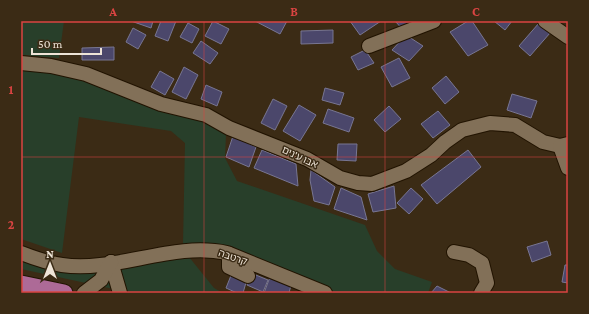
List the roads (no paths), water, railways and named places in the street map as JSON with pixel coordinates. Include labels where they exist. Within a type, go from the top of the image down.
[{"type":"main road","points":[[21,284],[64,293]]},
{"type":"street","points":[[369,46],[434,21]]},
{"type":"street","points":[[545,21],[568,37]]},
{"type":"street","name":"אבו ע'נים","points":[[21,63],[51,66],[86,74],[161,104],[206,115],[228,128],[307,159],[340,178],[358,183],[372,184],[406,171],[431,156],[445,142],[462,130],[490,123],[515,125],[543,142],[564,145]]},
{"type":"street","points":[[564,145],[568,168]]},
{"type":"street","name":"קרטבה","points":[[21,252],[63,266],[111,262],[197,250],[215,251],[230,254],[325,293]]},
{"type":"street","points":[[454,252],[469,255],[482,263],[487,283],[482,293]]},
{"type":"street","points":[[230,254],[228,266],[248,276]]},
{"type":"street","points":[[84,293],[101,280],[111,262]]},
{"type":"street","points":[[111,262],[120,293]]}]
